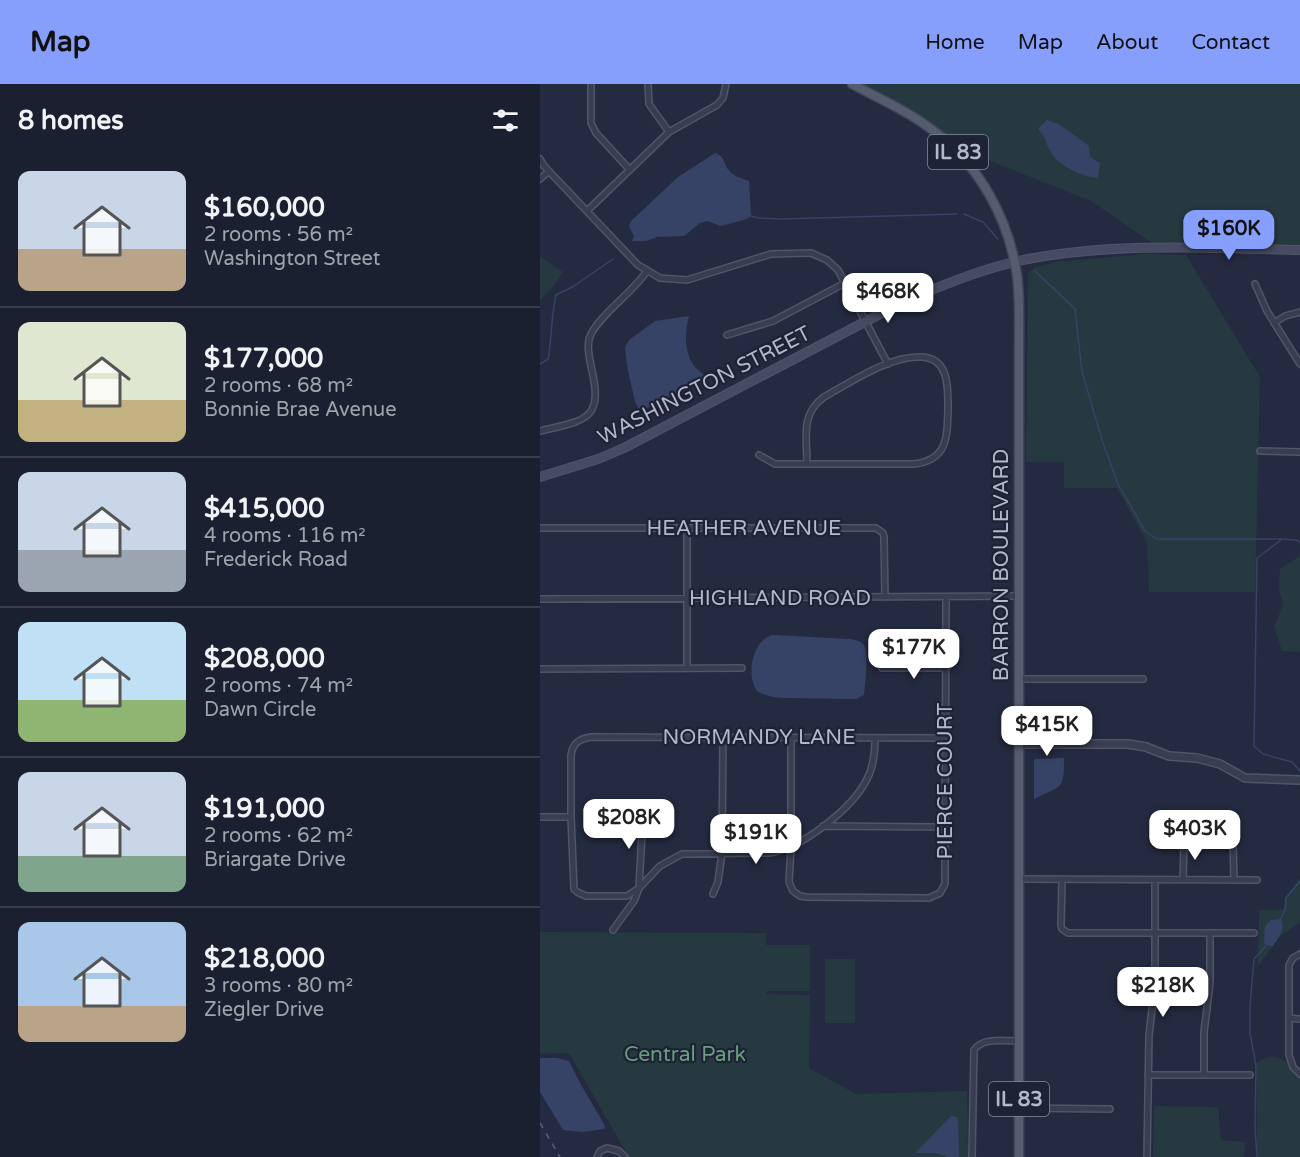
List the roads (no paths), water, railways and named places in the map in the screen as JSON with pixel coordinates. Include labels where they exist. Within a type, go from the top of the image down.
[{"type":"main road","name":"BARRON BOULEVARD","points":[[852,84],[914,117],[955,149],[992,200],[1004,226],[1015,262],[1019,344],[1019,1157]]},
{"type":"main road","name":"WASHINGTON STREET","points":[[540,477],[598,459],[624,448],[899,304],[943,285],[1015,262],[1080,251],[1158,247],[1300,250]]},
{"type":"street","points":[[591,84],[591,123],[596,133],[630,170]]},
{"type":"street","points":[[648,84],[649,104],[669,132]]},
{"type":"street","points":[[587,211],[669,132],[717,105],[723,98],[726,84]]},
{"type":"street","points":[[540,159],[638,265],[647,272],[669,280],[687,280],[771,254],[811,253],[821,256],[833,264],[845,283],[888,364]]},
{"type":"street","points":[[540,178],[549,171]]},
{"type":"street","points":[[540,431],[582,419],[593,407],[596,388],[588,354],[589,340],[598,324],[647,272]]},
{"type":"street","points":[[727,335],[772,321],[845,283]]},
{"type":"street","points":[[1255,284],[1274,323],[1300,364]]},
{"type":"street","points":[[1274,323],[1285,316],[1300,312]]},
{"type":"street","points":[[759,455],[775,464],[807,464],[914,464],[925,463],[939,456],[947,435],[948,383],[939,360],[926,357],[899,359],[824,397],[812,407],[807,421],[807,464]]},
{"type":"street","points":[[1260,451],[1300,452]]},
{"type":"street","name":"HEATHER AVENUE","points":[[540,528],[876,528],[883,533],[884,537],[885,597]]},
{"type":"street","points":[[687,528],[687,667]]},
{"type":"street","name":"HIGHLAND ROAD","points":[[540,599],[1019,596]]},
{"type":"street","name":"PIERCE COURT","points":[[791,847],[789,882],[793,891],[800,896],[929,898],[940,893],[945,884],[946,597]]},
{"type":"street","points":[[540,669],[742,668]]},
{"type":"street","points":[[882,668],[945,668]]},
{"type":"street","points":[[1019,679],[1143,679]]},
{"type":"street","points":[[713,894],[718,882],[722,853],[723,737]]},
{"type":"street","name":"NORMANDY LANE","points":[[571,817],[571,754],[576,743],[582,738],[944,738]]},
{"type":"street","points":[[791,738],[791,847]]},
{"type":"street","points":[[540,817],[571,817],[572,883],[577,892],[594,897],[627,896],[639,888],[660,866],[682,854],[769,853],[791,847],[823,826],[855,798],[868,778],[873,763],[875,738]]},
{"type":"street","points":[[1019,744],[1128,744],[1146,747],[1168,756],[1197,758],[1220,764],[1245,778],[1300,780]]},
{"type":"street","points":[[613,930],[634,901],[639,888],[643,814]]},
{"type":"street","points":[[823,826],[945,827]]},
{"type":"street","points":[[1183,880],[1184,843]]},
{"type":"street","points":[[1233,843],[1234,880]]},
{"type":"street","points":[[1019,879],[1257,880]]},
{"type":"street","points":[[1062,880],[1061,925],[1068,933],[1254,933]]},
{"type":"street","points":[[1147,1157],[1149,1035],[1155,984],[1155,880]]},
{"type":"street","points":[[1204,1076],[1204,1032],[1210,984],[1210,933]]},
{"type":"street","points":[[1300,954],[1293,958],[1289,965],[1289,1055],[1293,1067],[1300,1074]]},
{"type":"street","points":[[1289,1018],[1300,1018]]},
{"type":"street","points":[[972,1157],[974,1050],[977,1045],[984,1042],[1019,1041]]},
{"type":"street","points":[[1148,1075],[1250,1075]]},
{"type":"street","points":[[1019,1108],[1110,1109]]},
{"type":"street","points":[[597,1157],[600,1151],[607,1148],[619,1151],[625,1157]]},
{"type":"water","points":[[1047,120],[1059,124],[1089,146],[1090,157],[1100,163],[1098,178],[1086,176],[1056,159],[1038,129]]},
{"type":"water","points":[[715,153],[722,157],[731,173],[749,181],[751,216],[721,226],[707,221],[700,223],[684,236],[632,241],[634,236],[629,226],[631,221],[678,177]]},
{"type":"water","points":[[689,316],[686,335],[688,354],[695,367],[705,376],[650,407],[639,409],[635,402],[628,371],[626,345],[629,340],[655,321]]},
{"type":"water","points":[[774,635],[850,639],[864,645],[866,669],[864,695],[856,699],[783,698],[758,692],[752,677],[753,659],[760,643]]},
{"type":"water","points":[[1064,758],[1060,786],[1034,799],[1035,759]]},
{"type":"water","points":[[1281,919],[1282,930],[1277,941],[1272,947],[1264,944],[1265,926],[1271,920]]},
{"type":"water","points":[[540,1058],[569,1061],[605,1126],[604,1129],[582,1132],[563,1130],[540,1092]]},
{"type":"water","points":[[951,1116],[957,1117],[958,1121],[959,1157],[947,1157],[936,1153],[915,1153]]},
{"type":"waterway","points":[[751,216],[782,219],[957,214]]},
{"type":"waterway","points":[[964,214],[983,222],[998,239]]},
{"type":"waterway","points":[[540,364],[548,359],[556,295],[574,286],[613,259]]},
{"type":"waterway","points":[[1035,271],[1075,309],[1082,372],[1103,443],[1118,484],[1145,531],[1157,539],[1282,539],[1300,542]]},
{"type":"waterway","points":[[1281,540],[1257,558],[1254,746],[1263,754],[1292,762],[1300,771]]},
{"type":"waterway","points":[[1281,919],[1286,906],[1286,898],[1300,881]]},
{"type":"waterway","points":[[1257,1157],[1256,1066],[1250,1033],[1250,1006],[1254,959],[1266,946]]},
{"type":"railway","points":[[540,1123],[560,1157]]},
{"type":"park label","name":"Central Park","points":[[685,1054]]}]
